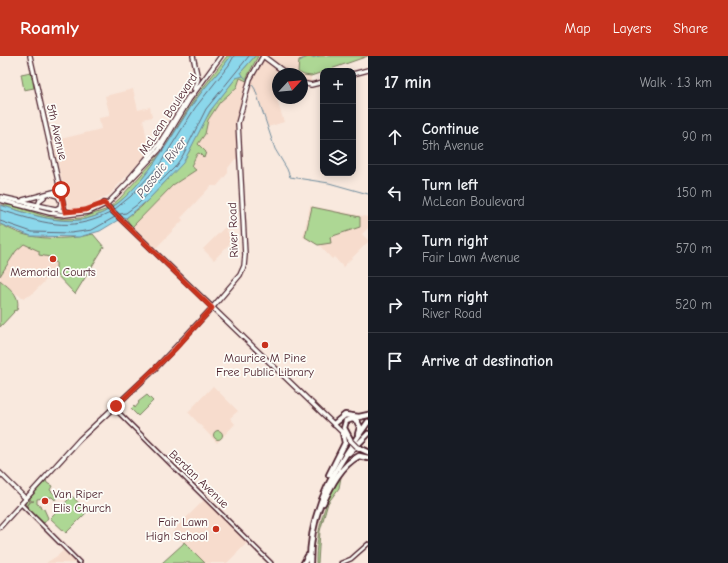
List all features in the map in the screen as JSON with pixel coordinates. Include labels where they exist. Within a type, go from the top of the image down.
[{"type":"highway","points":[[334,424],[345,415],[359,418],[368,415]]},
{"type":"highway","points":[[311,563],[314,534],[321,503],[360,429],[359,423],[352,419],[346,421],[344,426],[345,432],[351,441]]},
{"type":"highway","points":[[348,452],[368,422]]},
{"type":"highway","points":[[348,452],[368,426]]},
{"type":"highway","points":[[304,563],[309,554],[311,540],[329,474],[345,444],[343,433]]},
{"type":"highway","points":[[348,452],[368,434]]},
{"type":"highway","points":[[357,447],[368,452]]},
{"type":"highway","points":[[321,503],[336,478],[347,466],[359,456],[368,458]]},
{"type":"highway","points":[[311,540],[311,563]]},
{"type":"main road","name":"5th Avenue","points":[[30,56],[65,212]]},
{"type":"main road","points":[[193,56],[197,74],[204,74],[210,71]]},
{"type":"main road","name":"McLean Boulevard","points":[[0,199],[21,201],[54,214],[73,215],[92,211],[105,205],[115,197],[158,150],[189,100],[221,56]]},
{"type":"main road","points":[[263,56],[279,68]]},
{"type":"main road","name":"River Road","points":[[0,527],[80,439],[175,349],[238,277],[244,266],[237,126],[248,84],[263,56]]},
{"type":"main road","points":[[356,73],[368,70]]},
{"type":"main road","name":"McLean Boulevard","points":[[0,199],[65,212],[85,210],[105,205],[159,144],[196,86],[197,74]]},
{"type":"main road","points":[[308,85],[320,83]]},
{"type":"main road","points":[[37,207],[40,200],[57,189],[58,179]]},
{"type":"main road","points":[[21,201],[61,190]]},
{"type":"main road","points":[[48,194],[58,196],[61,202],[60,207],[54,210]]},
{"type":"main road","points":[[105,205],[368,458]]},
{"type":"main road","points":[[0,473],[26,499]]},
{"type":"street","name":"Berdan Avenue","points":[[114,408],[271,563]]},
{"type":"street","points":[[20,504],[80,563]]},
{"type":"street","points":[[341,563],[351,559],[368,544]]},
{"type":"shaded area","points":[[263,56],[312,56],[307,58],[301,68],[272,68],[272,104],[278,104],[284,122],[268,127],[258,99],[252,88],[250,79]]},
{"type":"shaded area","points":[[308,75],[311,76],[311,85],[308,86]]},
{"type":"shaded area","points":[[240,78],[249,82],[240,113],[240,160],[235,159],[228,168],[228,173],[217,186],[211,186],[181,218],[183,220],[153,251],[130,229],[173,185],[196,170],[191,166],[197,154],[199,153],[204,157],[206,152],[198,144],[205,134],[208,120],[220,102],[237,87]]},
{"type":"shaded area","points":[[133,89],[138,110],[150,107],[152,117],[143,119],[149,151],[109,195],[88,206],[68,209],[55,150],[63,148],[61,139],[101,129],[99,118],[110,116],[105,96]]},
{"type":"shaded area","points":[[310,206],[368,217],[368,228],[362,234],[368,242],[343,267],[334,257],[332,259],[320,246],[303,237]]},
{"type":"shaded area","points":[[229,223],[231,224],[226,231],[232,235],[231,237],[233,240],[214,260],[203,249]]},
{"type":"shaded area","points":[[24,243],[56,257],[56,273],[54,272],[31,295],[24,298],[16,294],[0,280],[0,276],[16,251]]},
{"type":"shaded area","points":[[213,386],[238,411],[230,418],[235,424],[217,443],[188,412]]},
{"type":"shaded area","points":[[206,498],[249,541],[227,563],[205,563],[172,532]]},
{"type":"shaded area","points":[[65,549],[80,563],[46,563],[57,556]]},
{"type":"green space","points":[[227,56],[231,56],[195,101],[162,151],[193,101]]},
{"type":"green space","points":[[255,56],[258,56],[247,77],[249,82],[240,78],[237,87],[220,102],[208,120],[205,134],[198,144],[206,152],[204,158],[199,153],[197,154],[191,166],[196,170],[173,185],[132,227],[126,218],[141,207],[167,180],[189,152],[198,131],[215,104],[236,78],[241,75],[241,72]]},
{"type":"green space","points":[[312,56],[368,56],[334,68],[320,68],[320,73],[311,76],[308,76],[308,68],[298,68],[299,60]]},
{"type":"green space","points":[[31,72],[34,88],[24,90],[21,74]]},
{"type":"green space","points":[[162,152],[135,187],[120,202],[104,213],[86,219],[64,220],[53,219],[32,215],[0,205],[11,205],[45,216],[65,219],[81,218],[108,209]]},
{"type":"green space","points":[[312,207],[360,217],[360,227],[330,237],[331,243],[318,245],[305,237]]},
{"type":"green space","points":[[0,224],[23,234],[42,238],[68,238],[93,234],[104,247],[75,294],[54,272],[56,272],[56,262],[52,262],[50,257],[39,255],[39,251],[24,244],[16,251],[0,276]]},
{"type":"green space","points":[[0,280],[14,293],[18,305],[17,310],[13,311],[14,312],[0,327]]},
{"type":"green space","points":[[147,395],[153,401],[138,416],[131,409],[134,406],[135,408],[139,403],[138,402]]},
{"type":"green space","points":[[216,431],[220,431],[222,435],[220,439],[216,439],[214,437],[214,433]]},
{"type":"green space","points":[[342,472],[339,488],[328,503],[320,531],[318,563],[316,563],[316,551],[320,527],[326,504]]},
{"type":"green space","points":[[46,480],[47,483],[52,486],[50,490],[57,497],[55,500],[52,497],[37,499],[37,504],[44,509],[48,518],[44,523],[27,507],[30,502],[34,501],[31,501],[30,498]]},
{"type":"green space","points":[[72,496],[87,512],[66,533],[50,518]]},
{"type":"green space","points":[[29,499],[30,502],[27,506],[25,503]]},
{"type":"green space","points":[[184,542],[205,563],[162,563],[183,544]]},
{"type":"water","name":"Passaic River","points":[[231,56],[255,56],[241,72],[243,76],[236,78],[210,111],[183,163],[148,200],[126,218],[123,217],[100,231],[79,237],[31,236],[0,224],[0,205],[42,217],[75,220],[86,219],[104,213],[120,202],[149,170],[195,101]]},
{"type":"waterway","points":[[300,61],[307,56],[312,58],[319,56]]},
{"type":"waterway","points":[[243,76],[249,81]]},
{"type":"waterway","points":[[251,83],[255,89],[275,149],[290,177],[329,183],[368,194]]},
{"type":"place","name":"Memorial Courts","points":[[53,259]]},
{"type":"place","name":"Maurice M Pine Free Public Library","points":[[265,345]]},
{"type":"place","name":"Van Riper Elis Church","points":[[45,501]]},
{"type":"place","name":"Fair Lawn High School","points":[[216,529]]},
{"type":"route","points":[[61,190],[65,212],[76,212],[94,208],[104,203],[212,308],[175,349],[116,406]]}]
